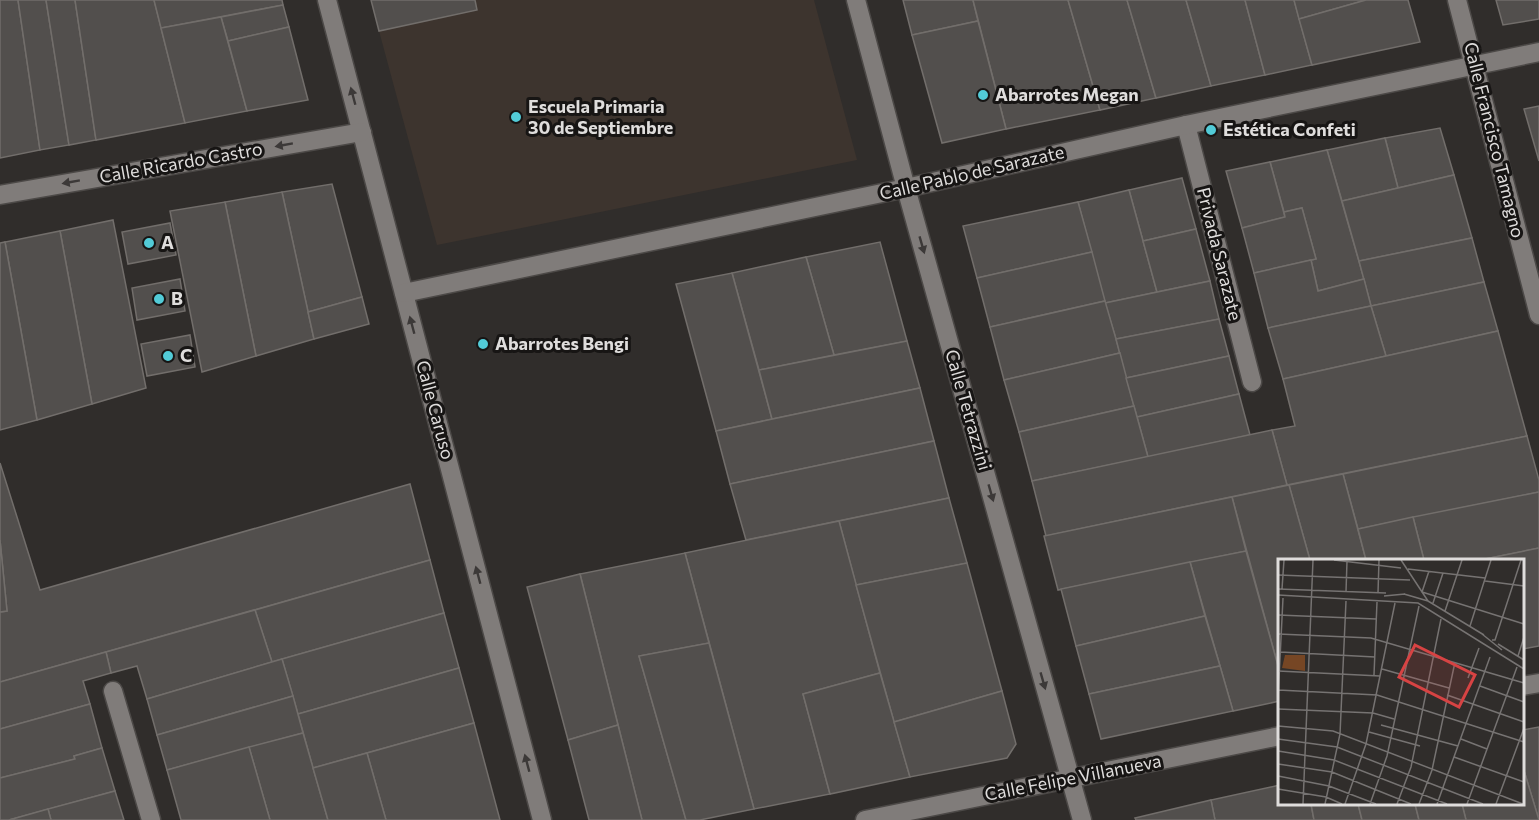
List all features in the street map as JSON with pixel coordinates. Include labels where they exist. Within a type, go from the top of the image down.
[{"type":"street","name":"Calle Caruso","points":[[327,0],[542,820]]},
{"type":"street","name":"Calle Tetrazzini","points":[[856,0],[1082,820]]},
{"type":"street","name":"Calle Francisco Tamagno","points":[[1457,0],[1534,275],[1539,315]]},
{"type":"street","name":"Calle Pablo de Sarazate","points":[[404,293],[906,188],[1186,125],[1539,52]]},
{"type":"street","name":"Privada Sarazate","points":[[1186,125],[1252,382]]},
{"type":"street","name":"Calle Ricardo Castro","points":[[0,195],[362,132]]},
{"type":"street","points":[[1524,686],[1539,682]]},
{"type":"street","points":[[113,691],[151,820]]},
{"type":"street","name":"Calle Felipe Villanueva","points":[[866,820],[1278,736]]},
{"type":"shaded area","points":[[475,0],[814,0],[857,160],[437,245],[379,31],[476,10]]},
{"type":"building","points":[[0,0],[18,0],[40,150],[0,158]]},
{"type":"building","points":[[18,0],[46,0],[69,145],[40,150]]},
{"type":"building","points":[[46,0],[75,0],[96,140],[69,145]]},
{"type":"building","points":[[75,0],[154,0],[185,123],[96,140]]},
{"type":"building","points":[[154,0],[282,0],[283,5],[161,28]]},
{"type":"building","points":[[371,0],[475,0],[477,10],[379,31]]},
{"type":"building","points":[[903,0],[973,0],[978,21],[912,35]]},
{"type":"building","points":[[973,0],[1068,0],[1100,110],[1006,129]]},
{"type":"building","points":[[1068,0],[1127,0],[1156,98],[1100,110]]},
{"type":"building","points":[[1127,0],[1186,0],[1211,86],[1156,98]]},
{"type":"building","points":[[1186,0],[1245,0],[1265,75],[1211,86]]},
{"type":"building","points":[[1245,0],[1294,0],[1312,65],[1265,75]]},
{"type":"building","points":[[1294,0],[1366,0],[1299,19]]},
{"type":"building","points":[[1366,0],[1408,0],[1420,42],[1312,65],[1299,19]]},
{"type":"building","points":[[1496,0],[1539,0],[1539,19],[1503,25]]},
{"type":"building","points":[[283,5],[289,27],[228,41],[221,17]]},
{"type":"building","points":[[221,17],[247,111],[185,123],[161,28]]},
{"type":"building","points":[[978,21],[1006,129],[942,143],[912,35]]},
{"type":"building","points":[[289,27],[308,100],[247,111],[228,41]]},
{"type":"building","points":[[1539,106],[1539,161],[1524,109]]},
{"type":"building","points":[[1440,128],[1454,175],[1398,188],[1385,138]]},
{"type":"building","points":[[1385,138],[1398,188],[1342,201],[1327,150]]},
{"type":"building","points":[[1327,150],[1364,279],[1318,291],[1311,260],[1316,259],[1302,208],[1284,212],[1270,162]]},
{"type":"building","points":[[1270,162],[1285,217],[1242,228],[1226,171]]},
{"type":"building","points":[[1454,175],[1472,238],[1359,261],[1342,201]]},
{"type":"building","points":[[1182,178],[1196,229],[1143,241],[1129,190]]},
{"type":"building","points":[[332,184],[362,297],[308,312],[282,192]]},
{"type":"building","points":[[1129,190],[1157,292],[1105,303],[1078,202]]},
{"type":"building","points":[[282,192],[314,339],[256,356],[225,202]]},
{"type":"building","points":[[225,202],[256,356],[202,372],[170,211]]},
{"type":"building","points":[[1078,202],[1092,252],[977,278],[963,226]]},
{"type":"building","points":[[1302,208],[1316,259],[1254,273],[1242,228],[1285,217],[1284,212]]},
{"type":"building","points":[[113,220],[146,388],[92,404],[60,231]]},
{"type":"building","name":"A","points":[[170,223],[176,255],[128,264],[122,232]]},
{"type":"building","points":[[1196,229],[1210,281],[1157,292],[1143,241]]},
{"type":"building","points":[[60,231],[92,404],[37,420],[5,242]]},
{"type":"building","points":[[1472,238],[1484,282],[1371,306],[1359,261]]},
{"type":"building","points":[[5,242],[37,420],[0,430],[0,243]]},
{"type":"building","points":[[880,242],[907,341],[834,355],[806,257]]},
{"type":"building","points":[[1092,252],[1105,301],[990,327],[977,278]]},
{"type":"building","points":[[806,257],[834,355],[759,370],[732,273]]},
{"type":"building","points":[[1311,260],[1318,291],[1364,279],[1371,306],[1268,328],[1254,273]]},
{"type":"building","points":[[732,273],[772,419],[716,431],[676,284]]},
{"type":"building","name":"B","points":[[180,279],[185,311],[137,320],[132,288]]},
{"type":"building","points":[[1210,281],[1219,319],[1116,339],[1105,303]]},
{"type":"building","points":[[1484,282],[1498,331],[1386,356],[1371,306]]},
{"type":"building","points":[[362,297],[369,324],[314,339],[308,312]]},
{"type":"building","points":[[1105,301],[1120,353],[1004,380],[990,327]]},
{"type":"building","points":[[1371,306],[1386,356],[1283,379],[1268,328]]},
{"type":"building","points":[[1219,319],[1229,356],[1126,378],[1116,339]]},
{"type":"building","points":[[1498,331],[1527,436],[1287,485],[1272,430],[1295,426],[1283,379]]},
{"type":"building","name":"C","points":[[190,335],[195,367],[147,376],[141,344]]},
{"type":"building","points":[[907,341],[920,388],[772,419],[759,370]]},
{"type":"building","points":[[1120,353],[1134,406],[1019,432],[1004,380]]},
{"type":"building","points":[[1229,356],[1239,394],[1137,417],[1126,378]]},
{"type":"building","points":[[920,388],[934,441],[730,484],[716,431]]},
{"type":"building","points":[[1239,394],[1250,435],[1148,457],[1137,417]]},
{"type":"building","points":[[1134,406],[1148,457],[1032,481],[1019,432]]},
{"type":"building","points":[[1272,430],[1287,485],[1046,536],[1032,481]]},
{"type":"building","points":[[1527,436],[1539,480],[1539,492],[1358,529],[1343,474]]},
{"type":"building","points":[[934,441],[949,498],[746,540],[730,484]]},
{"type":"building","points":[[0,463],[40,590],[410,484],[430,560],[0,682],[0,612],[7,611],[0,540]]},
{"type":"building","points":[[1343,474],[1366,559],[1310,559],[1289,485]]},
{"type":"building","points":[[1289,485],[1310,559],[1278,559],[1278,666],[1232,497]]},
{"type":"building","points":[[1539,492],[1539,548],[1485,559],[1424,559],[1413,517]]},
{"type":"building","points":[[1232,497],[1246,551],[1058,590],[1044,536]]},
{"type":"building","points":[[949,498],[967,563],[856,585],[839,521]]},
{"type":"building","points":[[1413,517],[1424,559],[1366,559],[1358,529]]},
{"type":"building","points":[[839,521],[880,673],[803,694],[830,794],[754,809],[685,553]]},
{"type":"building","points":[[0,540],[7,611],[0,612]]},
{"type":"building","points":[[1539,548],[1539,646],[1524,649],[1524,559],[1485,559]]},
{"type":"building","points":[[1246,551],[1278,666],[1278,701],[1233,711],[1190,562]]},
{"type":"building","points":[[685,553],[709,643],[639,656],[686,820],[642,820],[580,574]]},
{"type":"building","points":[[430,560],[444,613],[272,662],[255,610]]},
{"type":"building","points":[[1190,562],[1205,616],[1076,646],[1061,589]]},
{"type":"building","points":[[967,563],[1002,691],[894,722],[856,585]]},
{"type":"building","points":[[580,574],[618,725],[568,740],[527,587]]},
{"type":"building","points":[[255,610],[272,662],[147,699],[137,666],[111,673],[106,652]]},
{"type":"building","points":[[444,613],[459,668],[298,714],[282,659]]},
{"type":"building","points":[[1205,616],[1220,666],[1089,694],[1076,646]]},
{"type":"building","points":[[709,643],[754,809],[700,820],[686,820],[639,656]]},
{"type":"building","points":[[106,652],[111,673],[83,681],[90,704],[0,729],[0,682]]},
{"type":"building","points":[[282,659],[293,696],[157,735],[147,699]]},
{"type":"building","points":[[1220,666],[1233,711],[1101,739],[1089,694]]},
{"type":"building","points":[[459,668],[474,723],[313,768],[298,714]]},
{"type":"building","points":[[880,673],[910,777],[830,794],[803,694]]},
{"type":"building","points":[[1002,691],[1016,744],[1007,758],[910,777],[894,722]]},
{"type":"building","points":[[293,696],[303,733],[167,770],[157,735]]},
{"type":"building","points":[[90,704],[102,748],[74,756],[75,759],[0,778],[0,729]]},
{"type":"building","points":[[474,723],[500,820],[386,820],[367,753]]},
{"type":"building","points":[[618,725],[642,820],[589,820],[568,740]]},
{"type":"building","points":[[1539,727],[1539,820],[1524,771],[1524,730]]},
{"type":"building","points":[[303,733],[328,820],[270,820],[249,747]]},
{"type":"building","points":[[249,747],[270,820],[181,820],[167,770]]},
{"type":"building","points":[[102,748],[115,791],[9,820],[0,820],[0,778],[75,759],[74,756]]},
{"type":"building","points":[[367,753],[386,820],[328,820],[313,768]]},
{"type":"building","points":[[1524,771],[1539,820],[1466,820],[1462,805],[1524,805]]},
{"type":"building","points":[[1278,785],[1278,805],[1311,805],[1314,820],[1215,820],[1211,800]]},
{"type":"building","points":[[115,791],[124,820],[51,820],[48,809]]},
{"type":"building","points":[[1211,800],[1215,820],[1136,820],[1135,818]]},
{"type":"building","points":[[1311,805],[1358,805],[1362,820],[1314,820]]},
{"type":"building","points":[[1358,805],[1415,805],[1419,820],[1362,820]]},
{"type":"building","points":[[1415,805],[1462,805],[1466,820],[1419,820]]},
{"type":"building","points":[[48,809],[51,820],[9,820]]},
{"type":"place","name":"Abarrotes Megan","points":[[983,95]]},
{"type":"place","name":"Escuela Primaria 30 de Septiembre","points":[[516,117]]},
{"type":"place","name":"Estética Confeti","points":[[1211,130]]},
{"type":"place","name":"A","points":[[149,243]]},
{"type":"place","name":"B","points":[[159,299]]},
{"type":"place","name":"Abarrotes Bengi","points":[[483,344]]},
{"type":"place","name":"C","points":[[168,356]]}]
